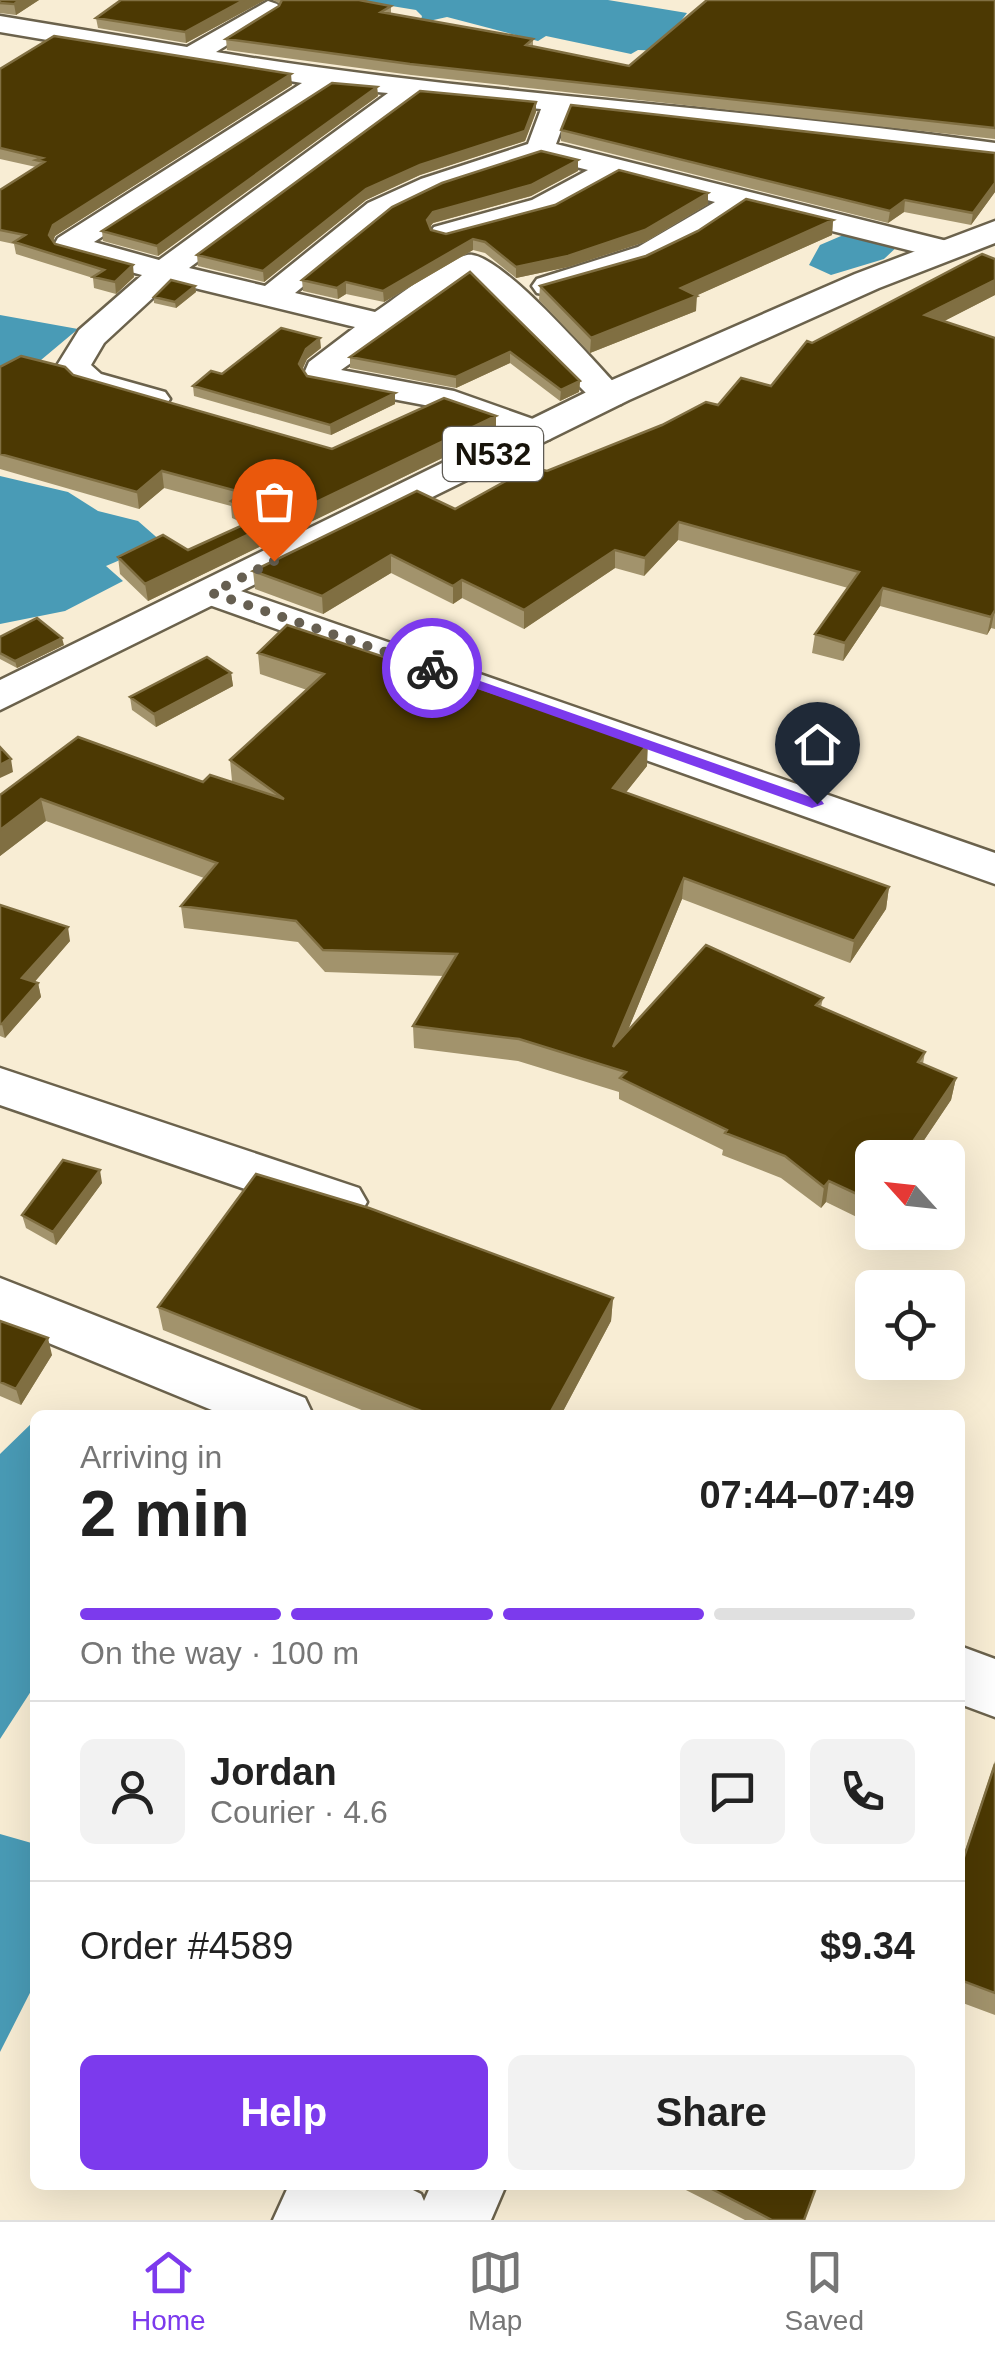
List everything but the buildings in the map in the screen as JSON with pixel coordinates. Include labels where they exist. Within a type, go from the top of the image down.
[{"type":"highway","name":"N532","points":[[0,697],[367,512],[726,341],[995,231]]},
{"type":"street","points":[[2,25],[42,0]]},
{"type":"street","points":[[190,56],[268,9]]},
{"type":"street","points":[[2,25],[326,79],[995,152]]},
{"type":"street","points":[[326,79],[255,129],[69,244],[264,298],[380,323]]},
{"type":"street","points":[[181,407],[89,381],[73,367],[91,337],[412,89]]},
{"type":"street","points":[[540,149],[557,105]]},
{"type":"street","points":[[264,298],[379,209],[431,185],[540,149],[944,250]]},
{"type":"street","points":[[445,233],[544,206],[613,168]]},
{"type":"street","points":[[508,293],[556,284],[650,253],[695,233],[740,198]]},
{"type":"street","points":[[379,209],[445,233],[609,398]]},
{"type":"street","points":[[472,263],[380,323],[321,369],[320,376],[442,398],[538,432]]},
{"type":"street","points":[[390,424],[442,398]]},
{"type":"street","points":[[212,593],[995,869]]},
{"type":"street","points":[[0,1086],[365,1210]]},
{"type":"street","points":[[0,1300],[273,1410]]},
{"type":"street","points":[[965,1677],[995,1688]]},
{"type":"street","points":[[454,2220],[466,2190]]},
{"type":"street","points":[[310,2220],[327,2193],[339,2192],[396,2220]]},
{"type":"water","points":[[355,0],[608,0],[687,13],[665,42],[673,51],[638,50],[631,54],[546,36],[538,41],[447,17],[420,23],[422,16],[416,10]]},
{"type":"water","points":[[848,233],[900,244],[884,259],[831,275],[809,265],[820,245]]},
{"type":"water","points":[[0,315],[78,329],[41,360],[0,379]]},
{"type":"water","points":[[0,476],[68,492],[98,511],[138,521],[162,542],[106,566],[123,581],[65,611],[0,624]]},
{"type":"water","points":[[30,1425],[30,1693],[0,1739],[0,1454]]},
{"type":"water","points":[[0,1834],[30,1843],[30,1993],[0,2052]]},
{"type":"way so far","points":[[274,561],[212,593],[432,668]]},
{"type":"route","points":[[432,668],[817,804]]}]
